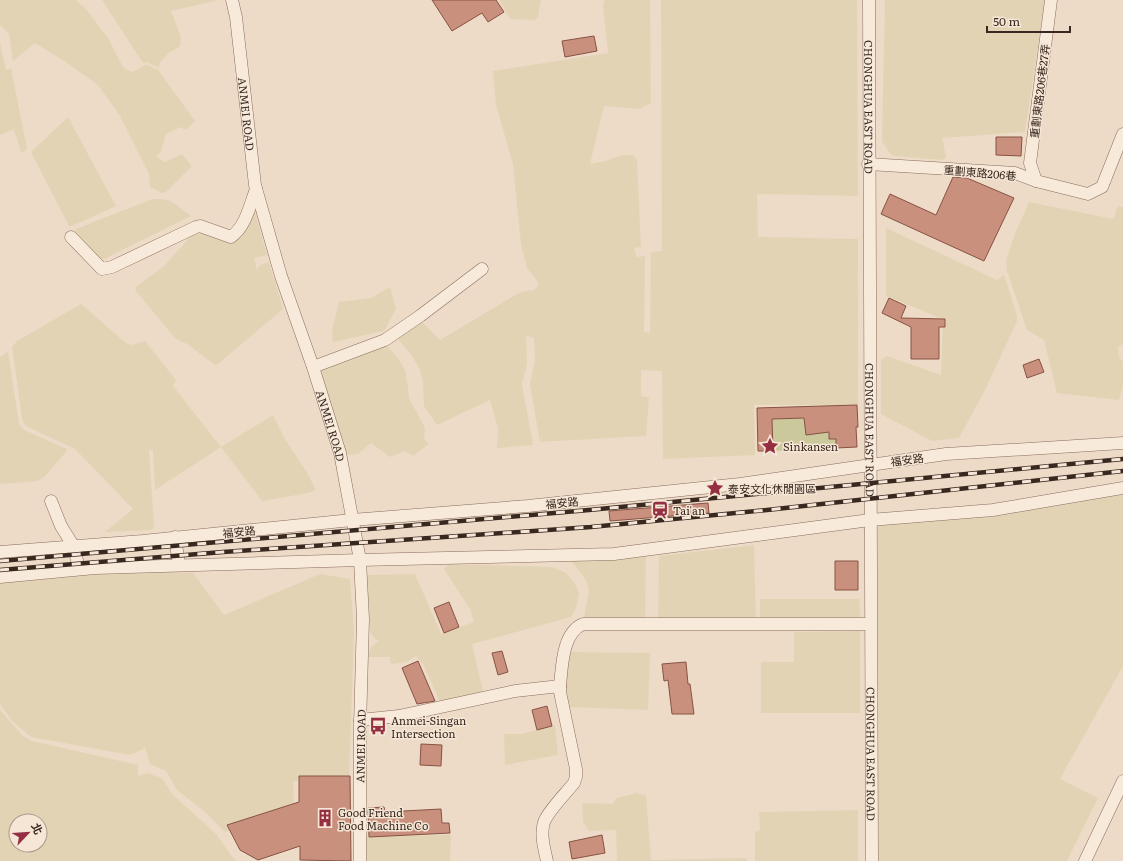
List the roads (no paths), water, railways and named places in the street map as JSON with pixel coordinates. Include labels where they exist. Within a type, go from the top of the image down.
[{"type":"street","name":"ANMEI ROAD","points":[[232,0],[236,17],[256,188],[281,276],[313,367],[340,453],[360,560],[363,619],[360,720],[360,861]]},
{"type":"street","name":"CHONGHUA EAST ROAD","points":[[869,0],[868,164],[871,395],[870,624],[872,861]]},
{"type":"street","name":"重劃東路206巷27弄","points":[[1036,181],[1030,163],[1051,0]]},
{"type":"street","name":"重劃東路206巷","points":[[868,164],[1014,173],[1036,181],[1088,194],[1102,187],[1123,134]]},
{"type":"street","points":[[71,237],[102,269],[112,267],[200,226],[231,237],[238,232],[243,223],[256,188]]},
{"type":"street","points":[[313,367],[385,340],[420,316],[482,269]]},
{"type":"street","name":"福安路","points":[[0,552],[74,547],[352,520],[528,506],[740,484],[946,454],[1123,443]]},
{"type":"street","points":[[0,577],[79,569],[179,565],[614,554],[870,520],[993,510],[1123,488]]},
{"type":"street","points":[[51,501],[61,526],[74,547],[79,569]]},
{"type":"street","points":[[175,538],[179,565]]},
{"type":"street","points":[[547,861],[543,840],[545,818],[574,783],[576,777],[576,769],[560,686],[565,648],[573,631],[577,627],[584,624],[870,624]]},
{"type":"street","points":[[360,720],[399,716],[515,691],[560,686]]},
{"type":"street","points":[[1085,861],[1123,781]]},
{"type":"railway","points":[[0,561],[589,510],[1123,459]]},
{"type":"railway","points":[[0,570],[223,552],[591,527],[767,510],[1123,471]]},
{"type":"place","name":"Sinkansen","points":[[770,446]]},
{"type":"place","name":"泰安文化休閒園區","points":[[715,488]]},
{"type":"place","name":"Tai'an","points":[[660,510]]},
{"type":"place","name":"Anmei-Singan Intersection","points":[[378,726]]},
{"type":"place","name":"Good Friend Food Machine Co","points":[[325,818]]}]
